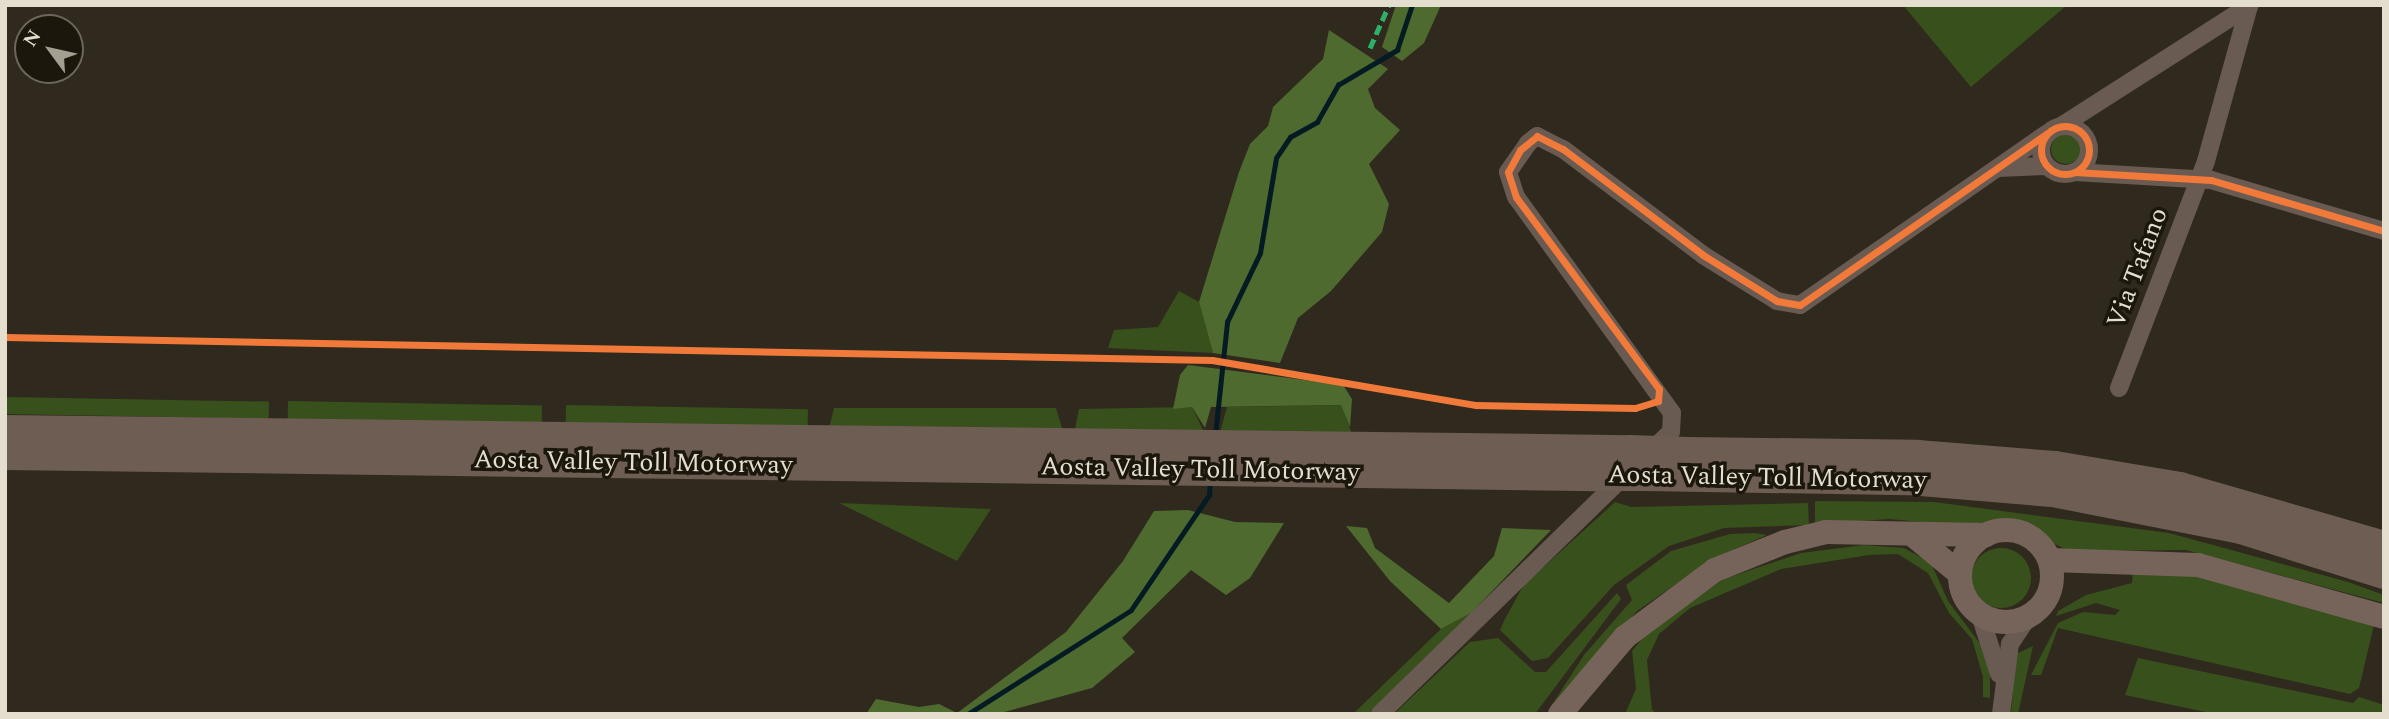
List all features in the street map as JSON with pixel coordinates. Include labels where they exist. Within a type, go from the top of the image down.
[{"type":"highway","name":"Aosta Valley Toll Motorway","points":[[5,431],[269,446],[1637,463],[1909,479],[2053,491],[2241,528],[2384,573]]},
{"type":"highway","name":"Aosta Valley Toll Motorway","points":[[5,454],[269,446]]},
{"type":"highway","name":"Aosta Valley Toll Motorway","points":[[1353,460],[1598,475],[1637,463],[1687,453],[1917,456],[2055,467],[2193,492],[2384,547]]},
{"type":"main road","points":[[1560,714],[1625,638],[1715,570],[1785,542],[1826,533],[1986,535],[2018,531],[2039,543],[2050,560],[2053,579],[2037,609]]},
{"type":"main road","points":[[1913,535],[1959,573]]},
{"type":"main road","points":[[1986,535],[1967,553],[1959,573],[1963,594],[1980,615],[1999,622],[2037,609],[2077,579],[2120,564]]},
{"type":"main road","points":[[2050,560],[2198,565],[2384,617]]},
{"type":"street","points":[[1380,714],[1671,432],[1668,402],[1517,197],[1508,172],[1520,150],[1537,136],[1547,140],[1703,256],[1777,302],[1800,306],[1826,292],[1988,170],[2249,6]]},
{"type":"street","name":"Via Tafano","points":[[2119,387],[2199,179],[2249,6]]},
{"type":"street","points":[[2075,172],[2087,161],[2086,139],[2101,98]]},
{"type":"street","points":[[2053,130],[2086,139],[2099,158],[2129,174]]},
{"type":"street","points":[[2046,166],[2041,147],[2053,130]]},
{"type":"street","points":[[1988,170],[2013,164],[2046,166],[2060,174],[2075,172],[2199,179],[2384,231]]},
{"type":"street","points":[[2001,714],[2010,644],[2037,609]]},
{"type":"street","points":[[1980,615],[1997,655],[2002,695]]},
{"type":"green space","points":[[1396,5],[1441,5],[1424,43],[1402,61],[1382,47]]},
{"type":"green space","points":[[1903,5],[2067,5],[1971,87]]},
{"type":"green space","points":[[1329,30],[1388,69],[1368,89],[1375,108],[1400,130],[1369,164],[1389,204],[1382,232],[1331,291],[1298,318],[1280,363],[1213,353],[1199,302],[1239,172],[1250,144],[1268,126],[1273,107],[1323,59]]},
{"type":"green space","points":[[2066,134],[2077,138],[2081,149],[2077,160],[2066,164],[2055,160],[2051,149],[2055,138]]},
{"type":"green space","points":[[1179,291],[1199,302],[1213,353],[1108,348],[1114,330],[1158,327]]},
{"type":"green space","points":[[1188,365],[1343,385],[1352,399],[1350,427],[1341,405],[1211,407],[1205,428],[1192,407],[1173,409],[1180,375]]},
{"type":"green space","points":[[5,397],[269,402],[269,419],[5,414]]},
{"type":"green space","points":[[288,401],[542,405],[542,425],[288,421]]},
{"type":"green space","points":[[566,405],[808,409],[808,430],[566,426]]},
{"type":"green space","points":[[1342,405],[1351,432],[1220,432],[1227,407]]},
{"type":"green space","points":[[1192,407],[1204,432],[1075,429],[1079,409]]},
{"type":"green space","points":[[834,408],[1056,408],[1063,431],[829,428]]},
{"type":"green space","points":[[1815,501],[1934,502],[2169,533],[2348,582],[2384,595],[2384,603],[2186,550],[2069,551],[2009,521],[1973,527],[1890,519],[1815,524]]},
{"type":"green space","points":[[1615,502],[1631,507],[1808,503],[1809,525],[1724,528],[1669,546],[1614,585],[1548,658],[1532,661],[1500,630],[1505,619],[1523,586]]},
{"type":"green space","points":[[839,503],[991,509],[957,561]]},
{"type":"green space","points":[[1188,510],[1235,522],[1284,523],[1250,578],[1226,595],[1191,570],[1122,638],[1135,652],[1092,688],[997,714],[866,714],[876,699],[919,707],[939,704],[957,713],[1066,632],[1123,561],[1154,511]]},
{"type":"green space","points":[[1346,526],[1367,528],[1375,548],[1449,603],[1494,556],[1502,528],[1551,530],[1471,613],[1441,629],[1390,581]]},
{"type":"green space","points":[[1730,534],[1767,535],[1714,558],[1637,611],[1546,714],[1584,655],[1632,600],[1626,585],[1671,551]]},
{"type":"green space","points":[[1864,545],[1904,548],[1931,563],[1948,601],[1990,657],[1990,698],[1983,697],[1983,677],[1972,639],[1949,613],[1928,573],[1898,554],[1869,555],[1781,569],[1690,608],[1659,634],[1647,660],[1652,710],[1657,714],[1625,714],[1636,689],[1632,651],[1648,632],[1724,579],[1801,553]]},
{"type":"green space","points":[[2001,548],[2022,557],[2031,578],[2022,599],[2001,608],[1980,599],[1971,578],[1980,557]]},
{"type":"green space","points":[[2133,570],[2198,575],[2374,625],[2359,688],[2350,694],[2058,628],[2041,675],[2031,675],[2058,623],[2083,612],[2115,615],[2120,610],[2096,603],[2056,616],[2058,611],[2086,595],[2132,583]]},
{"type":"green space","points":[[1617,593],[1621,599],[1535,714],[1395,713],[1470,642],[1498,638],[1535,672],[1546,672]]},
{"type":"green space","points":[[1471,613],[1369,714],[1353,714],[1441,629]]},
{"type":"green space","points":[[2033,646],[2018,714],[2011,714],[2016,654]]},
{"type":"green space","points":[[2138,658],[2353,703],[2359,697],[2384,705],[2384,714],[2215,714],[2125,695]]},
{"type":"waterway","points":[[1215,435],[1227,322],[1260,253],[1276,158],[1290,137],[1317,122],[1338,85],[1397,50],[1412,5]]},
{"type":"waterway","points":[[968,714],[1131,610],[1209,495],[1210,482]]},
{"type":"marked path","points":[[1370,48],[1389,5]]},
{"type":"cycle path","points":[[2065,126],[2074,127],[2082,133],[2088,141],[2089,150],[2088,159],[2082,167],[2074,173],[2065,174],[2056,173],[2048,167],[2042,159],[2041,150],[2042,141],[2048,133],[2056,127],[2065,126]]},
{"type":"cycle path","points":[[5,337],[1212,360],[1476,405],[1635,408],[1658,401],[1659,389],[1516,197],[1508,172],[1520,150],[1537,136],[1563,149],[1703,255],[1777,301],[1800,305],[2046,134]]},
{"type":"cycle path","points":[[2075,172],[2211,180],[2384,231]]}]
